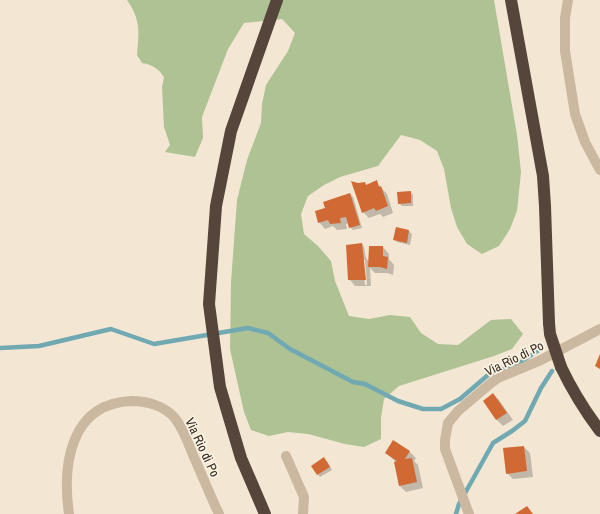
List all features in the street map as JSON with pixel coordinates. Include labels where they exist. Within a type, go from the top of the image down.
[{"type":"highway","points":[[265,514],[241,458],[220,387],[209,304],[216,206],[231,131],[277,0]]},
{"type":"highway","points":[[510,0],[543,176],[548,323],[561,367],[583,408],[600,431]]},
{"type":"street","points":[[568,0],[565,18],[565,52],[575,114],[584,142],[600,170]]},
{"type":"street","name":"Via Rio di Po","points":[[468,514],[445,449],[444,440],[448,423],[470,401],[498,378],[539,361],[600,329]]},
{"type":"street","name":"Via Rio di Po","points":[[68,514],[66,472],[70,451],[77,433],[85,422],[98,411],[112,405],[134,401],[163,408],[174,417],[183,430],[219,514]]},
{"type":"street","points":[[286,456],[304,497],[303,514]]},
{"type":"green space","points":[[127,0],[494,0],[517,135],[521,172],[517,211],[510,229],[499,246],[482,254],[467,244],[457,227],[451,208],[444,169],[437,151],[420,140],[401,135],[378,166],[340,177],[324,185],[308,196],[301,214],[304,234],[318,246],[331,261],[335,281],[349,316],[369,319],[390,315],[410,317],[421,333],[438,344],[458,345],[491,320],[511,319],[523,334],[512,349],[399,386],[384,399],[381,418],[381,439],[364,447],[345,444],[308,434],[288,432],[269,436],[251,430],[244,412],[230,349],[231,282],[237,200],[247,160],[261,123],[262,104],[266,85],[288,51],[295,33],[282,19],[244,23],[228,49],[202,117],[203,138],[195,157],[165,152],[170,145],[164,127],[162,87],[164,77],[155,67],[142,63],[137,55],[137,20],[132,7]]},
{"type":"building","points":[[377,180],[379,187],[381,186],[388,206],[376,211],[374,208],[362,213],[351,181],[358,183],[365,182],[366,185]]},
{"type":"building","points":[[411,191],[411,203],[398,204],[397,192]]},
{"type":"building","points":[[350,193],[360,225],[349,228],[346,217],[340,218],[341,223],[330,224],[328,220],[318,223],[315,211],[325,208],[323,202]]},
{"type":"building","points":[[396,227],[409,230],[407,243],[393,240]]},
{"type":"building","points":[[362,243],[366,280],[348,280],[346,245]]},
{"type":"building","points":[[369,246],[383,246],[383,256],[388,257],[387,269],[380,267],[368,267]]},
{"type":"building","points":[[600,354],[600,369],[595,366]]},
{"type":"building","points":[[493,393],[507,413],[496,420],[483,401]]},
{"type":"building","points":[[393,440],[410,451],[405,459],[412,458],[417,482],[399,486],[394,462],[397,461],[385,453]]},
{"type":"building","points":[[524,446],[527,471],[506,474],[503,448]]},
{"type":"building","points":[[324,457],[330,467],[317,475],[311,466]]},
{"type":"building","points":[[527,506],[533,514],[515,514]]},
{"type":"waterway","points":[[0,348],[39,346],[111,329],[154,344],[248,328],[268,333],[290,349],[353,382],[365,384],[398,401],[423,409],[441,409],[460,399],[488,375],[521,362],[542,348]]},
{"type":"waterway","points":[[456,514],[459,504],[493,443],[525,421],[541,388],[552,371]]}]
